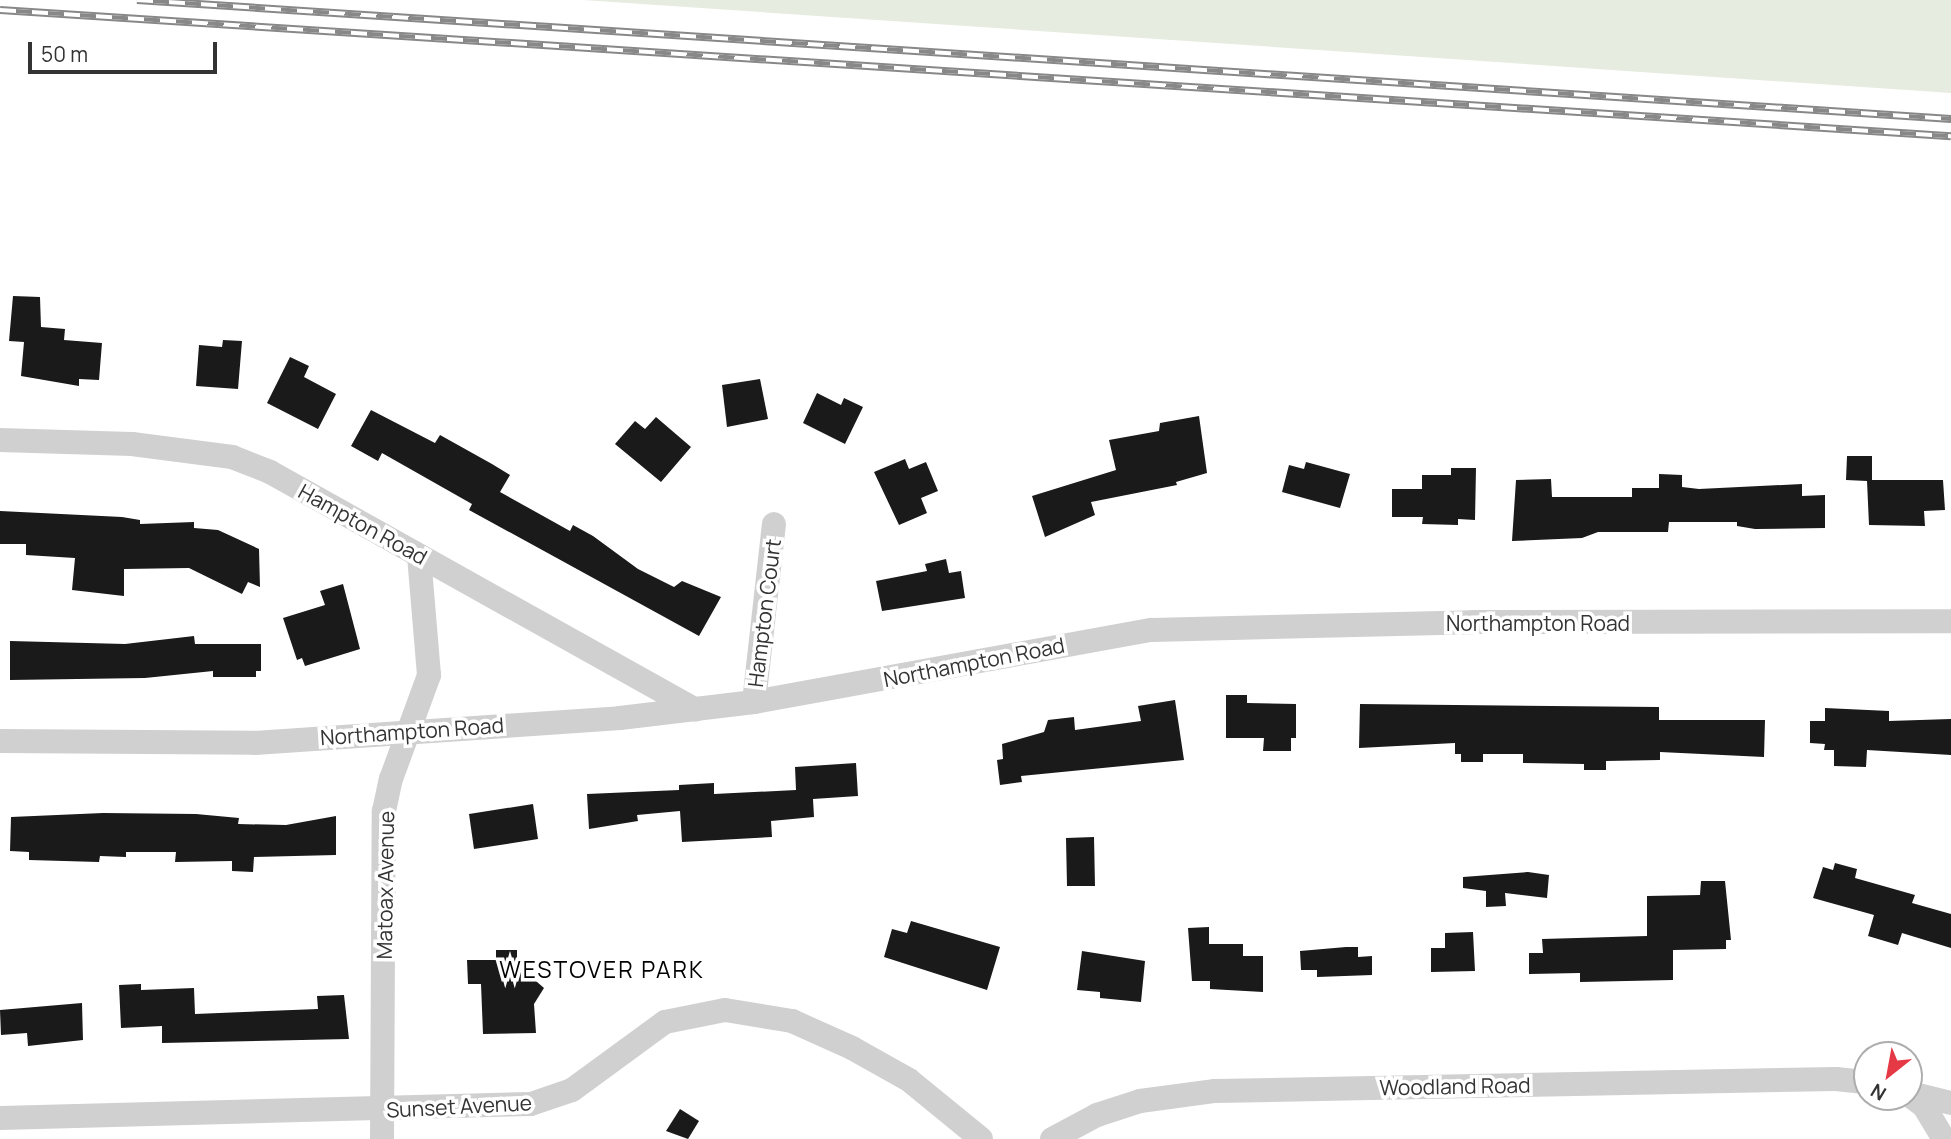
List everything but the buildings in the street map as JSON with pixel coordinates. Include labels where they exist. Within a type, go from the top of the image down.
[{"type":"street","name":"Hampton Road","points":[[0,440],[132,444],[232,457],[270,472],[695,710]]},
{"type":"street","name":"Hampton Court","points":[[754,702],[774,524]]},
{"type":"street","name":"Matoax Avenue","points":[[382,1139],[384,811],[429,675],[419,555]]},
{"type":"street","name":"Northampton Road","points":[[0,741],[255,743],[695,710],[754,702],[1152,630],[1473,622],[1951,621]]},
{"type":"street","name":"Sunset Avenue","points":[[0,1118],[382,1110],[553,1100],[665,1021],[725,1010],[792,1021],[852,1048],[909,1080],[981,1139]]},
{"type":"street","name":"Woodland Road","points":[[1052,1139],[1097,1115],[1140,1101],[1215,1091],[1853,1081]]},
{"type":"street","points":[[1923,1097],[1951,1103]]},
{"type":"street","points":[[1923,1107],[1931,1115],[1944,1139]]},
{"type":"shaded area","points":[[583,0],[1951,0],[1951,93]]},
{"type":"railway","points":[[137,0],[1951,119]]},
{"type":"railway","points":[[0,10],[1951,136]]},
{"type":"district","name":"WESTOVER PARK","points":[[602,969]]}]
